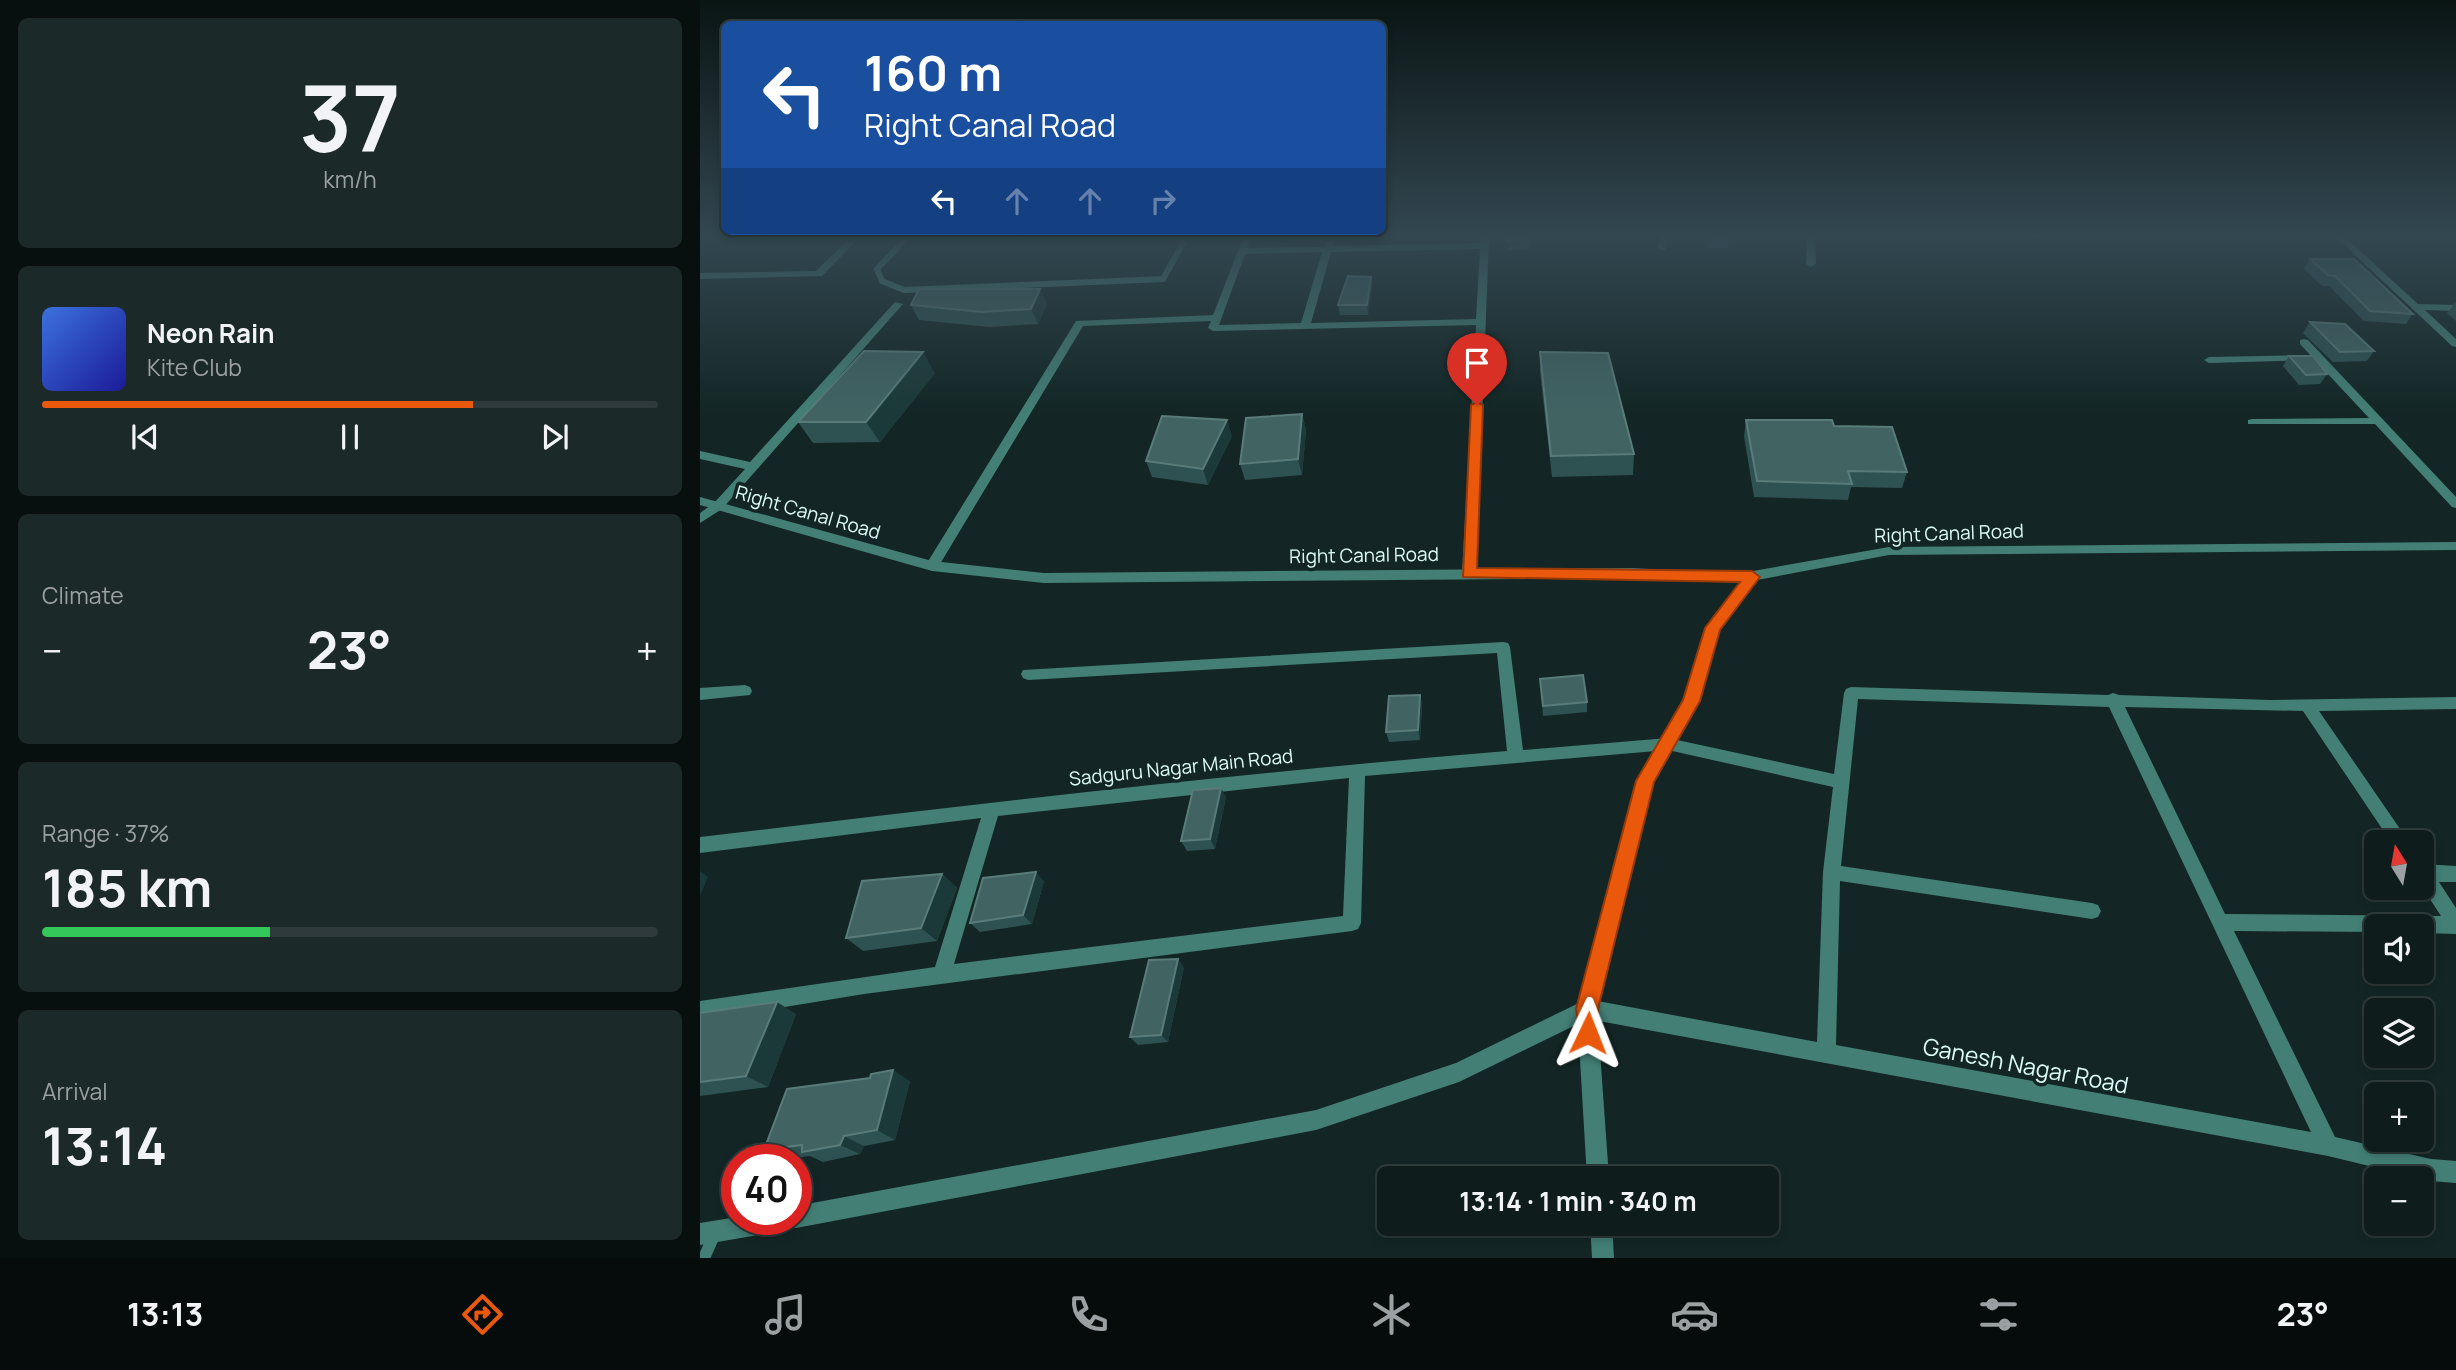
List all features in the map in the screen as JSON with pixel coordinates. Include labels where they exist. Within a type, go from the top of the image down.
[{"type":"street","points":[[1223,297],[1213,328],[1481,322]]},
{"type":"street","points":[[1305,326],[1314,297]]},
{"type":"street","points":[[1469,573],[1482,297]]},
{"type":"street","points":[[2405,297],[2456,344]]},
{"type":"street","points":[[700,519],[718,506],[754,467],[898,304]]},
{"type":"street","points":[[2416,307],[2456,308]]},
{"type":"street","points":[[932,566],[1080,323],[1214,318]]},
{"type":"street","points":[[2304,342],[2456,504]]},
{"type":"street","points":[[2209,360],[2319,358]]},
{"type":"street","points":[[2252,422],[2378,421]]},
{"type":"street","points":[[700,454],[754,467]]},
{"type":"street","name":"Right Canal Road","points":[[700,501],[932,566],[1044,578],[1469,573],[1752,577],[1889,551],[2456,545]]},
{"type":"street","points":[[1597,1166],[1587,1009],[1645,781],[1692,701],[1713,628],[1752,577]]},
{"type":"street","points":[[1028,674],[1503,647],[1516,757]]},
{"type":"street","points":[[700,694],[745,691]]},
{"type":"street","points":[[1826,1053],[1832,873],[1851,694],[2307,706],[2456,703]]},
{"type":"street","points":[[2113,699],[2328,1146]]},
{"type":"street","points":[[2307,706],[2393,830]]},
{"type":"street","name":"Sadguru Nagar Main Road","points":[[700,845],[992,809],[1357,770],[1668,744],[1842,782]]},
{"type":"street","points":[[700,1011],[942,975],[1352,923],[1357,770]]},
{"type":"street","points":[[942,975],[992,809]]},
{"type":"street","points":[[1832,873],[2092,911]]},
{"type":"street","points":[[2434,873],[2456,874]]},
{"type":"street","points":[[2434,890],[2456,924]]},
{"type":"street","points":[[2220,922],[2456,924]]},
{"type":"street","points":[[812,1214],[1316,1120],[1459,1072],[1587,1009]]},
{"type":"street","name":"Ganesh Nagar Road","points":[[1587,1009],[2328,1146],[2431,1170],[2456,1172]]},
{"type":"street","points":[[1602,1236],[1603,1258]]},
{"type":"lane","points":[[705,1258],[708,1233]]},
{"type":"building","points":[[915,297],[1037,297],[1031,309],[982,312],[911,305]]},
{"type":"building","points":[[1341,297],[1368,297],[1367,305],[1338,305]]},
{"type":"building","points":[[2356,297],[2394,297],[2413,314],[2370,311]]},
{"type":"building","points":[[2310,322],[2345,324],[2374,351],[2340,352]]},
{"type":"building","points":[[864,351],[923,352],[866,422],[798,422]]},
{"type":"building","points":[[1540,352],[1608,353],[1634,454],[1551,456]]},
{"type":"building","points":[[2289,356],[2313,356],[2327,374],[2306,375]]},
{"type":"building","points":[[1302,414],[1298,459],[1240,464],[1246,418]]},
{"type":"building","points":[[1162,416],[1227,420],[1203,469],[1146,461]]},
{"type":"building","points":[[1746,420],[1832,420],[1834,426],[1892,427],[1907,472],[1848,471],[1852,484],[1757,481]]},
{"type":"building","points":[[1583,675],[1587,702],[1543,706],[1540,679]]},
{"type":"building","points":[[1420,695],[1418,730],[1386,732],[1389,696]]},
{"type":"building","points":[[1221,788],[1210,839],[1181,841],[1193,790]]},
{"type":"building","points":[[1036,872],[1023,915],[970,923],[983,878]]},
{"type":"building","points":[[942,874],[921,928],[846,938],[862,881]]},
{"type":"building","points":[[1178,959],[1161,1035],[1130,1037],[1149,960]]},
{"type":"building","points":[[777,1002],[746,1076],[700,1082],[700,1013]]},
{"type":"building","points":[[893,1070],[877,1130],[844,1136],[840,1145],[812,1150],[812,1144],[766,1144],[787,1089],[870,1078],[871,1074]]},
{"type":"route","points":[[1477,405],[1469,573],[1632,573],[1736,579],[1752,577],[1713,628],[1692,701],[1645,781],[1587,1009],[1588,1033]]}]
